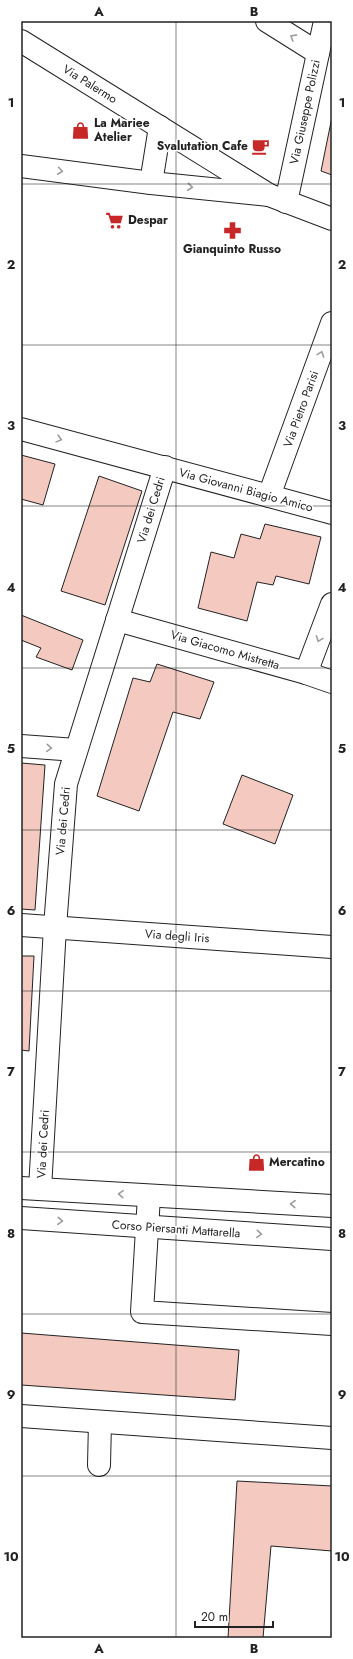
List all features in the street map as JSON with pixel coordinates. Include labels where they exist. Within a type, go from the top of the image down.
[{"type":"street","points":[[268,21],[318,53]]},
{"type":"street","name":"Via Giuseppe Polizzi","points":[[277,199],[318,53],[325,21]]},
{"type":"street","name":"Via Palermo","points":[[21,41],[277,199]]},
{"type":"street","points":[[151,183],[160,127]]},
{"type":"street","points":[[21,166],[277,199],[332,219]]},
{"type":"street","name":"Via Pietro Parisi","points":[[269,496],[332,323]]},
{"type":"street","name":"Via Giovanni Biagio Amico","points":[[21,428],[332,513]]},
{"type":"street","name":"Via dei Cedri","points":[[31,1188],[66,784],[165,468]]},
{"type":"street","points":[[306,673],[332,604]]},
{"type":"street","name":"Via Giacomo Mistretta","points":[[117,620],[306,673],[332,682]]},
{"type":"street","points":[[21,746],[76,750]]},
{"type":"street","name":"Via degli Iris","points":[[21,925],[332,947]]},
{"type":"street","points":[[31,1188],[332,1206]]},
{"type":"street","points":[[149,1196],[142,1312],[332,1324]]},
{"type":"street","name":"Corso Piersanti Mattarella","points":[[21,1218],[332,1239]]},
{"type":"street","points":[[21,1416],[332,1438]]},
{"type":"street","points":[[99,1465],[100,1422]]},
{"type":"building","points":[[332,117],[332,175],[321,171]]},
{"type":"building","points":[[21,455],[55,464],[43,505],[21,499]]},
{"type":"building","points":[[99,476],[142,491],[105,605],[61,591]]},
{"type":"building","points":[[265,524],[321,537],[309,584],[276,576],[273,585],[257,582],[247,621],[198,608],[211,552],[234,558],[241,534],[260,539]]},
{"type":"building","points":[[21,615],[83,640],[72,670],[36,657],[41,648],[21,640]]},
{"type":"building","points":[[157,664],[214,682],[200,719],[173,712],[139,811],[97,796],[133,678],[150,682]]},
{"type":"building","points":[[21,763],[45,765],[35,910],[21,909]]},
{"type":"building","points":[[242,775],[293,795],[275,844],[223,824]]},
{"type":"building","points":[[21,956],[34,956],[29,1051],[21,1050]]},
{"type":"building","points":[[21,1333],[239,1350],[235,1400],[21,1385]]},
{"type":"building","points":[[237,1481],[332,1486],[332,1551],[271,1546],[263,1638],[228,1638]]},
{"type":"place","name":"La Mariee Atelier","points":[[81,130]]},
{"type":"place","name":"Svalutation Cafe","points":[[261,146]]},
{"type":"place","name":"Despar","points":[[115,220]]},
{"type":"place","name":"Gianquinto Russo","points":[[232,230]]},
{"type":"place","name":"Mercatino","points":[[256,1162]]}]
